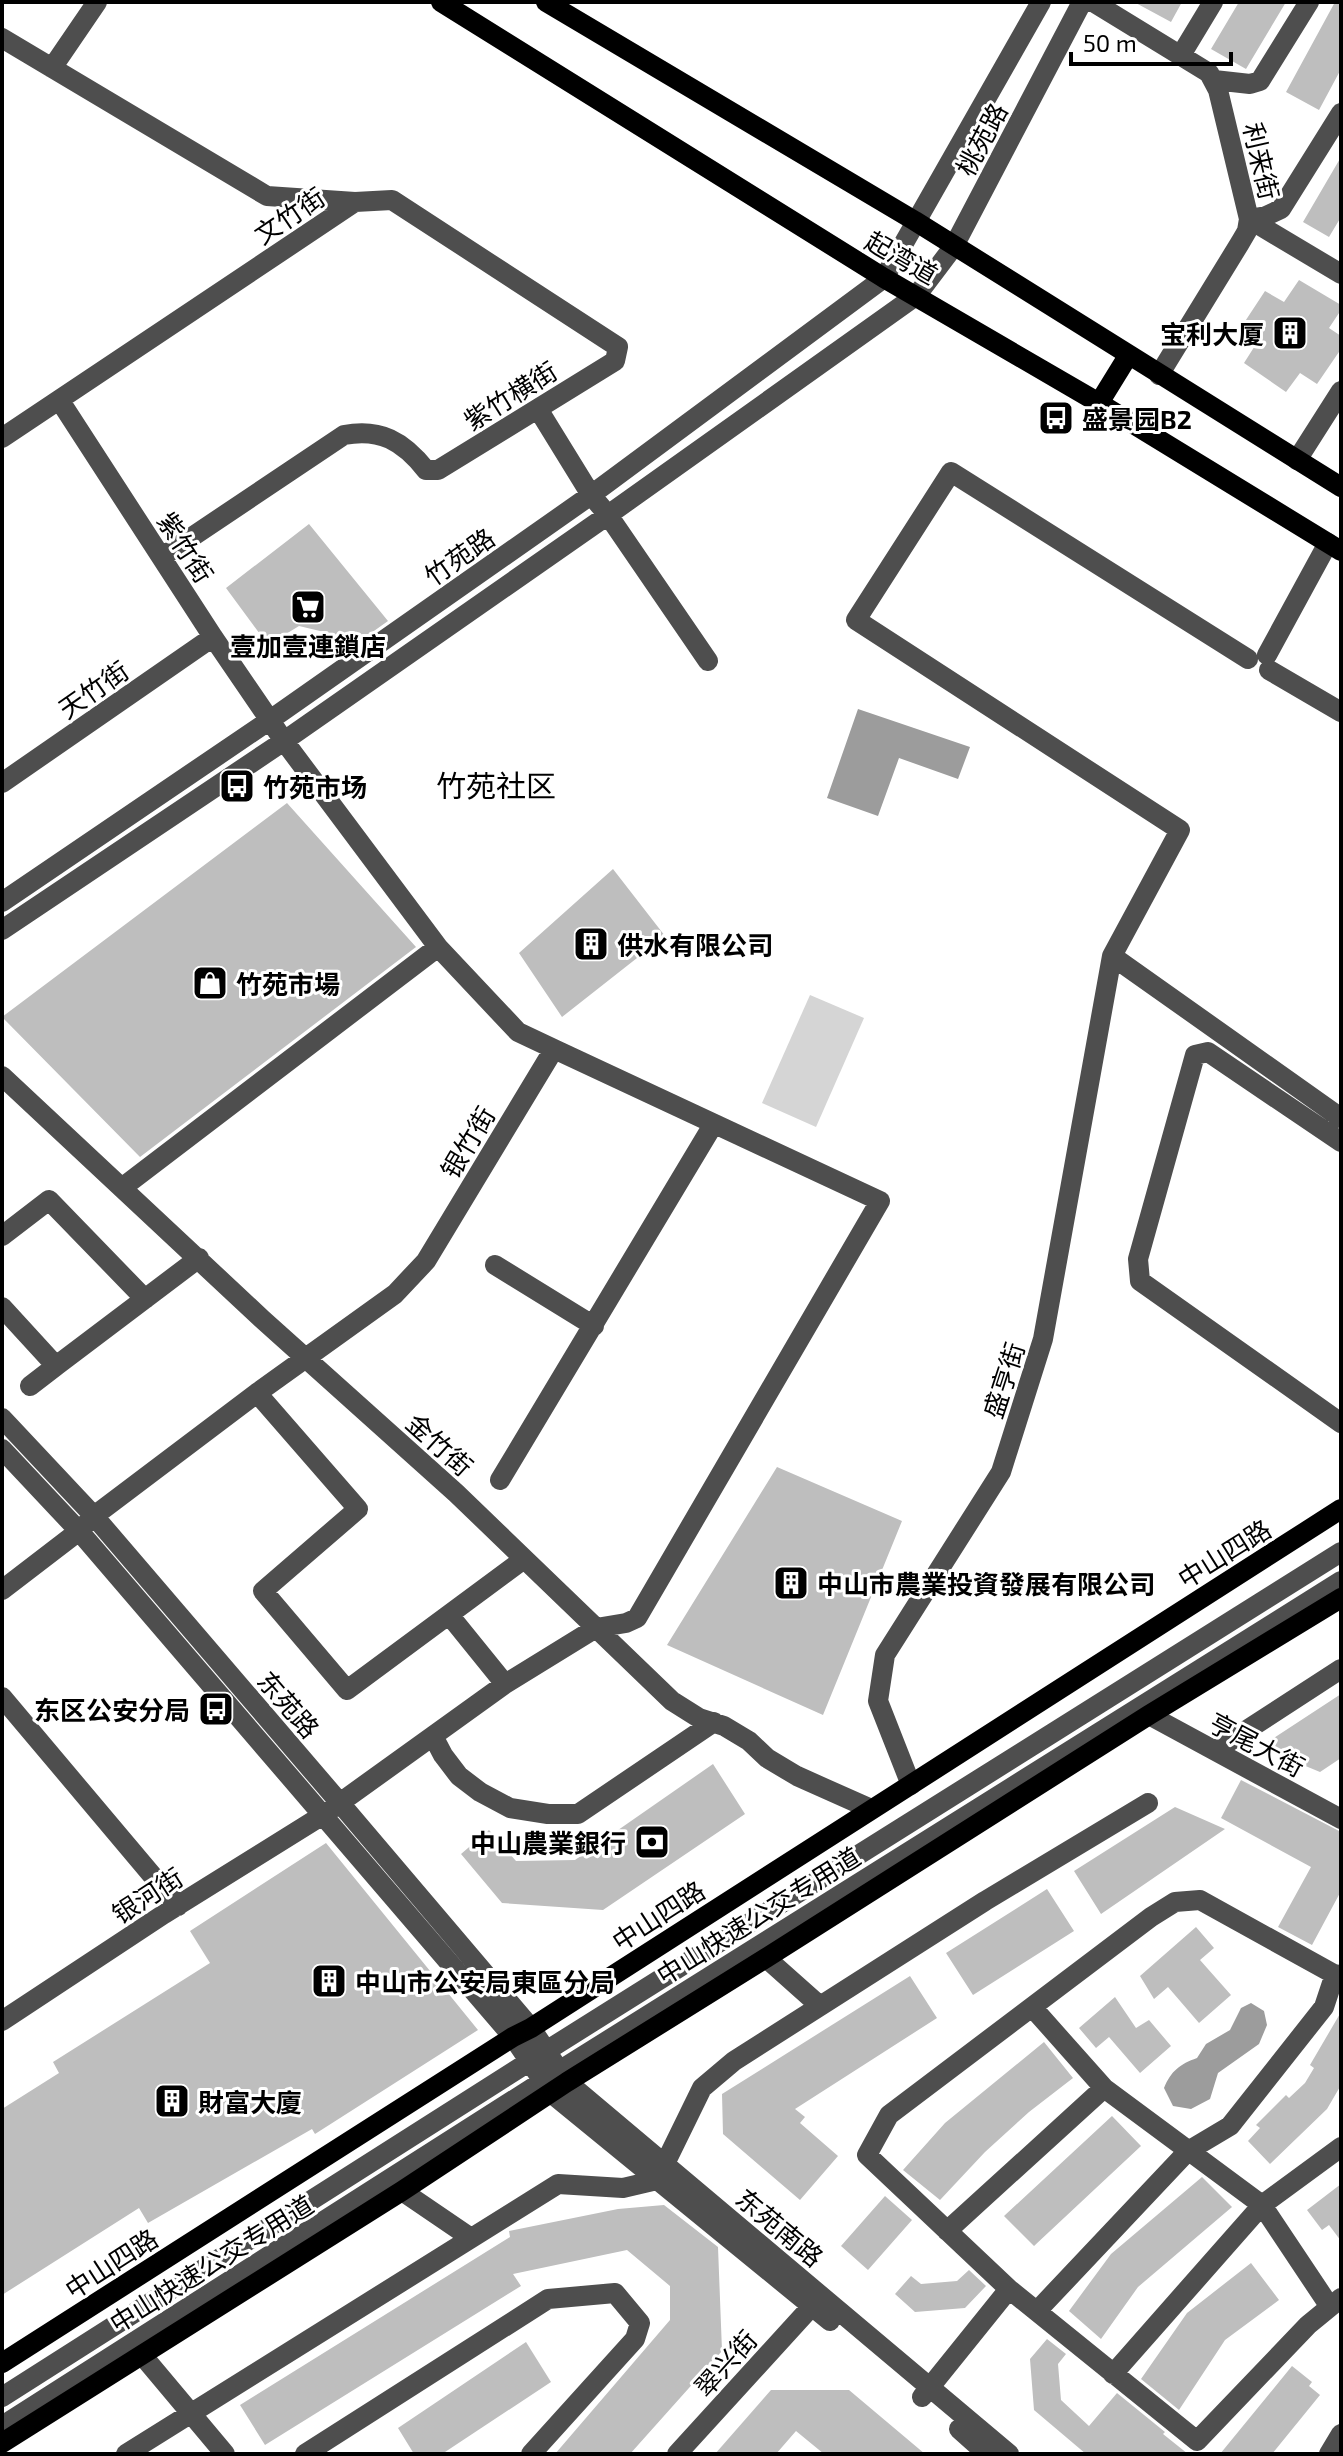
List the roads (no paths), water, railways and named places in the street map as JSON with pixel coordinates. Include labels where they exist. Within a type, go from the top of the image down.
[{"type":"main road","name":"起湾道","points":[[441,2],[884,278],[1099,403],[1334,547]]},
{"type":"main road","name":"起湾道","points":[[546,2],[915,221],[1341,487]]},
{"type":"main road","points":[[1099,403],[1128,356]]},
{"type":"main road","name":"中山四路","points":[[2,2363],[1341,1509]]},
{"type":"main road","points":[[2,2443],[402,2191],[555,2082],[766,1958],[1149,1715],[1341,1598]]},
{"type":"street","points":[[52,68],[97,2]]},
{"type":"street","name":"桃苑路","points":[[915,221],[1041,2]]},
{"type":"street","name":"桃苑路","points":[[917,295],[954,246],[1082,2]]},
{"type":"street","points":[[1093,2],[1209,73],[1214,80],[1250,84],[1260,81],[1309,2]]},
{"type":"street","points":[[1181,55],[1213,2]]},
{"type":"street","name":"文竹街","points":[[2,38],[267,196],[355,202]]},
{"type":"street","name":"利来街","points":[[1159,375],[1247,231],[1249,219],[1214,80]]},
{"type":"street","points":[[1249,219],[1281,209],[1341,113]]},
{"type":"street","name":"紫竹横街","points":[[162,557],[344,435],[361,431],[386,436],[412,452],[426,470],[438,470],[615,361],[618,347],[392,200],[355,202]]},
{"type":"street","name":"文竹街","points":[[2,438],[355,202]]},
{"type":"street","points":[[1249,219],[1341,274]]},
{"type":"street","name":"竹苑路","points":[[2,902],[270,720],[591,495],[884,278],[915,221]]},
{"type":"street","name":"竹苑路","points":[[2,930],[284,741],[917,295]]},
{"type":"street","points":[[1297,460],[1341,391]]},
{"type":"street","name":"紫竹街","points":[[60,401],[270,720]]},
{"type":"street","points":[[538,409],[591,495],[708,661]]},
{"type":"street","name":"盛亨街","points":[[911,1785],[878,1701],[885,1655],[1001,1472],[1043,1339],[1112,956],[1180,830],[856,620],[951,472],[1261,661]]},
{"type":"street","points":[[1334,547],[1261,661],[1341,712]]},
{"type":"street","name":"天竹街","points":[[2,783],[213,637]]},
{"type":"street","points":[[270,720],[438,947],[518,1032],[713,1125],[500,1480]]},
{"type":"street","points":[[123,1187],[438,947]]},
{"type":"street","points":[[1112,956],[1341,1118]]},
{"type":"street","name":"银竹街","points":[[2,1590],[257,1393],[395,1294],[426,1261],[554,1049]]},
{"type":"street","points":[[1341,1142],[1208,1052],[1195,1055],[1138,1259],[1140,1281],[1341,1423]]},
{"type":"street","name":"金竹街","points":[[2,1076],[456,1493],[672,1701],[699,1718],[724,1726],[797,1776],[871,1809]]},
{"type":"street","name":"银河街","points":[[2,2021],[323,1815],[505,1684],[596,1628],[637,1618],[880,1201],[713,1125]]},
{"type":"street","points":[[2,1236],[49,1200],[145,1299]]},
{"type":"street","points":[[30,1386],[199,1258]]},
{"type":"street","points":[[495,1265],[594,1326]]},
{"type":"street","points":[[2,1307],[56,1366]]},
{"type":"street","points":[[257,1393],[358,1509],[263,1591],[347,1690],[524,1559]]},
{"type":"street","name":"东苑路","points":[[2,1418],[323,1815],[522,2033]]},
{"type":"street","name":"东苑路","points":[[2,1449],[87,1524],[340,1803],[522,2033]]},
{"type":"street","name":"中山快速公交专用道","points":[[2,2397],[1341,1552]]},
{"type":"street","name":"中山快速公交专用道","points":[[2,2426],[555,2082],[1341,1581]]},
{"type":"street","points":[[450,1616],[505,1684]]},
{"type":"street","points":[[1216,1750],[1341,1669]]},
{"type":"street","points":[[2,1697],[178,1906]]},
{"type":"street","points":[[1106,1728],[1149,1715]]},
{"type":"street","name":"亨尾大街","points":[[1149,1715],[1341,1819]]},
{"type":"street","points":[[433,1736],[459,1776],[480,1792],[510,1808],[548,1814],[578,1814],[714,1722]]},
{"type":"street","points":[[126,2454],[558,2184],[623,2188],[661,2172],[702,2088],[734,2061],[985,1901],[1148,1803]]},
{"type":"street","points":[[1032,2007],[1104,2088],[1188,2151],[1262,2205],[1335,2302],[1308,2325],[1197,2441],[1009,2289],[867,2155],[889,2115],[1151,1917],[1175,1902],[1200,1900],[1338,1976],[1324,2007],[1230,2126],[1188,2151],[1037,2311]]},
{"type":"street","points":[[766,1958],[820,2006]]},
{"type":"street","name":"东苑南路","points":[[522,2033],[555,2082],[926,2392],[987,2454]]},
{"type":"street","points":[[947,2231],[1104,2088]]},
{"type":"street","points":[[1113,2374],[1262,2205],[1341,2147]]},
{"type":"street","name":"东苑南路","points":[[661,2172],[812,2306],[1009,2454]]},
{"type":"street","points":[[402,2191],[471,2238]]},
{"type":"street","points":[[926,2392],[1009,2289]]},
{"type":"street","points":[[305,2454],[548,2299],[615,2293],[640,2323],[635,2339],[531,2454]]},
{"type":"street","name":"翠兴街","points":[[677,2454],[812,2306]]},
{"type":"street","points":[[142,2355],[225,2454]]},
{"type":"street","points":[[1329,2454],[1341,2434]]},
{"type":"place","name":"宝利大厦","points":[[1290,333]]},
{"type":"place","name":"盛景园B2","points":[[1056,418]]},
{"type":"place","name":"壹加壹連鎖店","points":[[308,607]]},
{"type":"place","name":"竹苑市场","points":[[237,786]]},
{"type":"place","name":"供水有限公司","points":[[591,944]]},
{"type":"place","name":"竹苑市場","points":[[210,983]]},
{"type":"place","name":"中山市農業投資發展有限公司","points":[[791,1583]]},
{"type":"place","name":"东区公安分局","points":[[216,1709]]},
{"type":"place","name":"中山農業銀行","points":[[652,1842]]},
{"type":"place","name":"中山市公安局東區分局","points":[[329,1981]]},
{"type":"place","name":"財富大廈","points":[[172,2101]]},
{"type":"district","name":"竹苑社区","points":[[496,785]]}]
